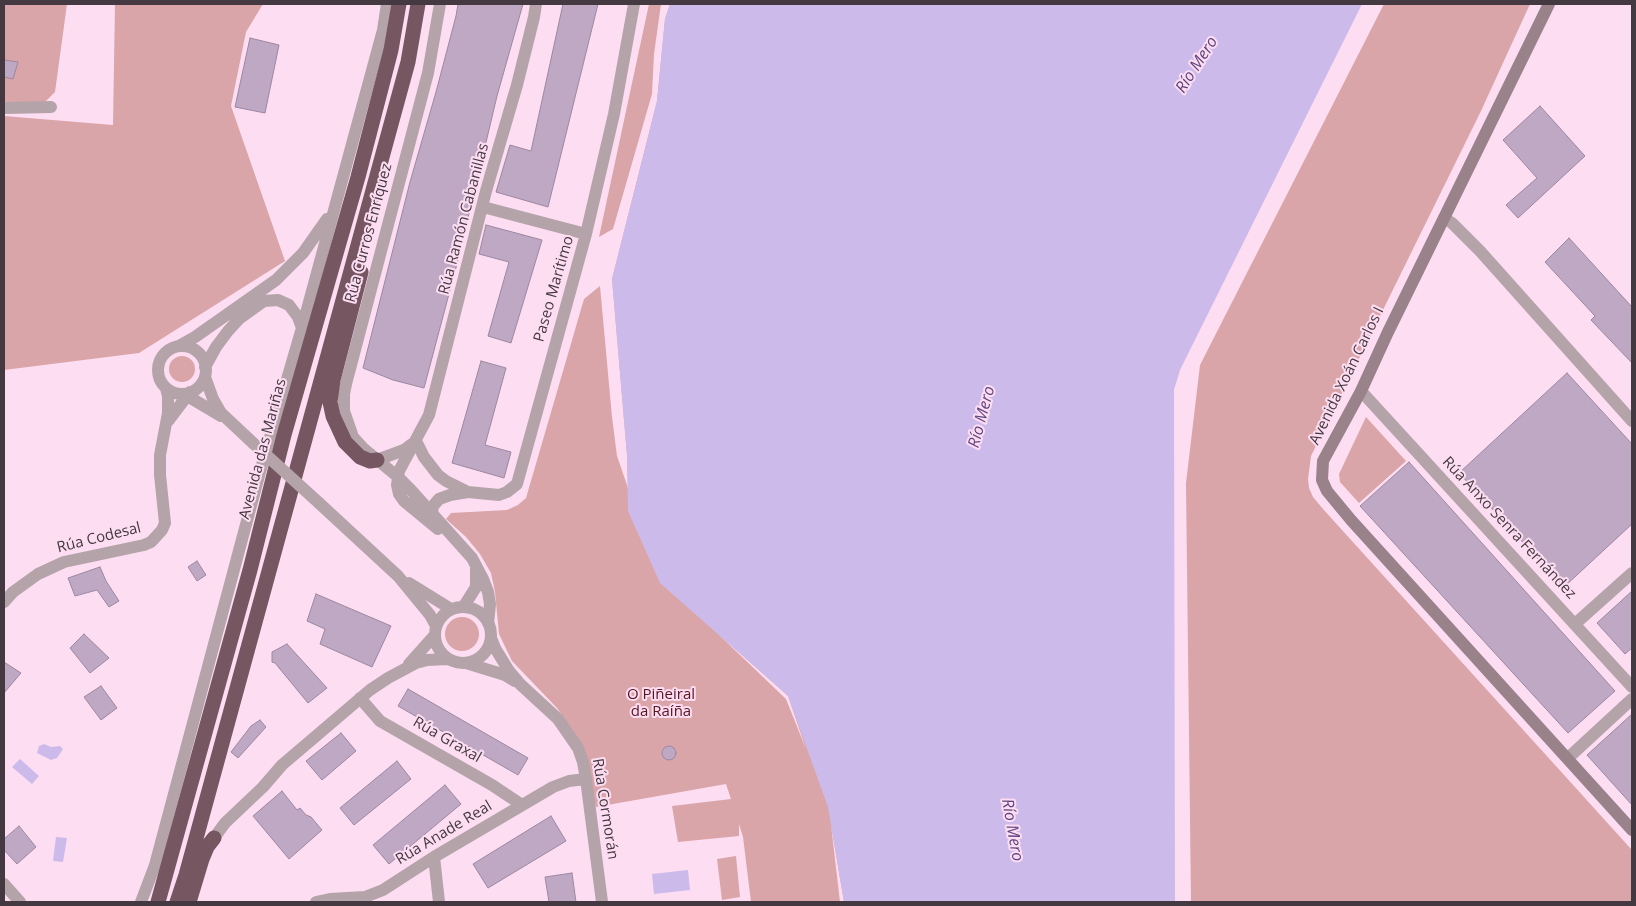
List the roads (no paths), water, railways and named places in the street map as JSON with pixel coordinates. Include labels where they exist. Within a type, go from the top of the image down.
[{"type":"highway","name":"Avenida das Mariñas","points":[[158,902],[250,570],[287,426],[358,177],[391,50],[399,4]]},
{"type":"highway","points":[[177,902],[186,875],[408,62],[418,4]]},
{"type":"highway","points":[[370,201],[368,241],[333,380],[330,402],[333,416],[345,442],[360,457],[370,461],[377,460]]},
{"type":"highway","points":[[189,902],[202,859],[207,847],[214,838]]},
{"type":"street","points":[[141,902],[155,865],[260,472],[302,328],[382,30],[387,4]]},
{"type":"street","name":"Rúa Curros Enríquez","points":[[440,4],[428,73],[344,394],[344,411],[354,437],[363,448],[398,477],[458,543]]},
{"type":"street","name":"Rúa Ramón Cabanillas","points":[[398,477],[399,471],[429,415],[521,68],[536,4]]},
{"type":"street","name":"Paseo Marítimo","points":[[432,513],[433,506],[439,499],[468,492],[499,495],[508,492],[517,484],[586,234],[614,114],[634,4]]},
{"type":"street","name":"Avenida Xoán Carlos I","points":[[1549,4],[1361,391],[1324,461],[1322,480],[1327,491],[1358,527],[1632,830]]},
{"type":"street","points":[[4,108],[51,107]]},
{"type":"street","points":[[230,422],[187,394],[171,392],[166,388],[159,376],[159,363],[167,352],[195,337],[290,267],[326,223],[339,189]]},
{"type":"street","points":[[483,207],[586,234]]},
{"type":"street","points":[[1444,218],[1452,223],[1480,251],[1632,421]]},
{"type":"street","points":[[187,394],[196,389],[216,347],[228,331],[239,319],[264,301],[278,300],[289,305],[298,317],[302,328]]},
{"type":"street","points":[[179,346],[186,347],[199,354],[213,399],[230,422],[398,576],[430,615],[438,649],[448,659],[454,662],[466,663],[480,657],[489,645],[491,638],[488,623],[490,604],[483,578],[472,558],[458,543],[404,501],[399,494],[398,477]]},
{"type":"street","name":"Rúa Codesal","points":[[4,602],[13,592],[38,574],[64,562],[144,545],[151,542],[162,530],[165,523],[160,455],[168,404],[166,388]]},
{"type":"street","name":"Rúa Anxo Senra Fernández","points":[[1361,391],[1632,687]]},
{"type":"street","name":"Rúa Codesal","points":[[166,425],[187,394]]},
{"type":"street","points":[[377,460],[404,450],[416,441],[424,457],[438,474],[446,481],[468,492]]},
{"type":"street","points":[[464,606],[476,587],[476,566]]},
{"type":"street","points":[[1575,624],[1632,573]]},
{"type":"street","points":[[398,576],[451,609]]},
{"type":"street","points":[[403,669],[420,654],[435,631],[441,616],[451,609],[464,606],[479,611],[488,623]]},
{"type":"street","name":"Rúa Cormorán","points":[[491,638],[501,658],[520,684],[558,719],[569,734],[580,755],[586,779],[602,902]]},
{"type":"street","points":[[214,838],[225,823],[282,766],[370,690],[416,663],[427,660],[448,659]]},
{"type":"street","name":"Rúa Cormorán","points":[[466,663],[504,675],[520,684]]},
{"type":"street","name":"Rúa Graxal","points":[[360,698],[380,721],[492,785],[522,805]]},
{"type":"street","points":[[1568,758],[1632,699]]},
{"type":"street","name":"Rúa Anade Real","points":[[316,902],[330,899],[366,897],[383,890],[434,857],[561,783],[568,780],[586,779]]},
{"type":"street","points":[[434,857],[439,902]]},
{"type":"street","points":[[4,884],[20,902]]},
{"type":"water","name":"Río Mero","points":[[670,4],[1362,4],[1180,370],[1174,390],[1175,902],[844,902],[828,807],[788,696],[660,583],[628,511],[627,455],[612,279],[657,101],[665,19]]},
{"type":"water","points":[[44,744],[51,747],[60,746],[63,749],[57,758],[51,760],[37,753],[39,746]]},
{"type":"water","points":[[20,759],[39,776],[32,784],[12,767]]},
{"type":"water","points":[[56,837],[67,838],[63,862],[53,861]]},
{"type":"water","points":[[688,870],[690,890],[654,894],[652,874]]},
{"type":"park label","name":"O Piñeiral da Raíña","points":[[661,704]]}]
